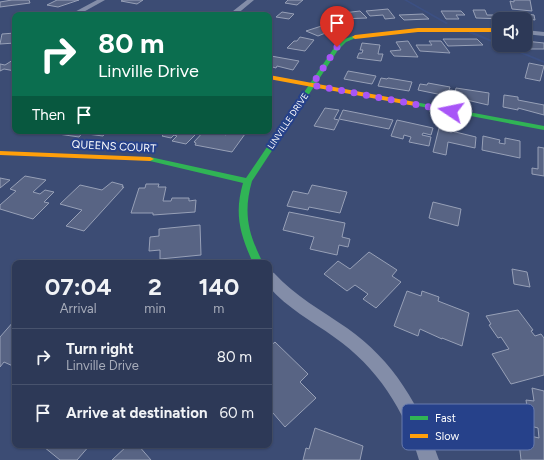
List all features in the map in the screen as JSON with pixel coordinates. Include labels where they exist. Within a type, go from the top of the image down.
[{"type":"street","points":[[79,12],[102,0]]},
{"type":"street","points":[[236,12],[251,0]]},
{"type":"street","name":"LINVILLE DRIVE","points":[[256,260],[247,243],[242,225],[242,201],[248,181],[337,47],[344,41],[369,34],[446,29],[492,30]]},
{"type":"street","points":[[532,33],[544,34]]},
{"type":"street","points":[[272,78],[544,128]]},
{"type":"street","name":"QUEENS COURT","points":[[0,153],[144,158],[248,181]]},
{"type":"street","points":[[272,280],[300,307],[352,340],[375,363],[394,387],[405,404]]},
{"type":"street","points":[[426,450],[429,460]]},
{"type":"building","points":[[29,0],[30,3],[0,7],[0,2]]},
{"type":"building","points":[[57,0],[79,0],[58,7],[47,5]]},
{"type":"building","points":[[143,0],[137,4],[121,1]]},
{"type":"building","points":[[288,0],[303,0],[297,5],[285,3]]},
{"type":"building","points":[[514,0],[530,0],[532,11],[512,9],[510,1],[514,2]]},
{"type":"building","points":[[388,9],[395,18],[385,19],[383,15],[370,16],[366,11]]},
{"type":"building","points":[[473,10],[485,10],[487,15],[492,15],[492,19],[476,18]]},
{"type":"building","points":[[360,11],[367,18],[339,19],[334,14]]},
{"type":"building","points":[[441,11],[461,11],[465,15],[456,15],[459,19],[446,19]]},
{"type":"building","points":[[282,12],[294,14],[289,19],[276,17]]},
{"type":"building","points":[[423,14],[429,19],[404,20],[399,15]]},
{"type":"building","points":[[532,15],[534,15],[535,20],[532,20]]},
{"type":"building","points":[[334,22],[343,26],[318,36],[306,31]]},
{"type":"building","points":[[12,33],[12,43],[0,44],[2,34]]},
{"type":"building","points":[[300,37],[314,40],[305,51],[287,48],[294,41],[297,41]]},
{"type":"building","points":[[443,39],[477,39],[483,45],[448,46]]},
{"type":"building","points":[[408,41],[418,57],[394,56],[390,51],[401,50],[396,42]]},
{"type":"building","points":[[429,41],[441,41],[450,53],[420,51],[416,45],[432,45]]},
{"type":"building","points":[[532,42],[544,43],[544,49],[532,49]]},
{"type":"building","points":[[362,43],[380,45],[378,54],[383,54],[381,61],[357,58],[359,53],[362,53],[363,50],[360,50]]},
{"type":"building","points":[[272,56],[299,61],[293,70],[277,66],[276,68],[272,67]]},
{"type":"building","points":[[12,61],[12,70],[4,69],[0,71],[0,64],[5,65]]},
{"type":"building","points":[[529,63],[544,66],[540,81],[525,78]]},
{"type":"building","points":[[348,71],[376,76],[372,84],[344,79]]},
{"type":"building","points":[[381,78],[412,82],[409,91],[378,86]]},
{"type":"building","points":[[428,83],[450,87],[447,96],[418,90],[420,84],[427,85]]},
{"type":"building","points":[[456,88],[489,93],[488,105],[454,97]]},
{"type":"building","points":[[504,95],[518,97],[518,100],[544,105],[544,115],[518,108],[518,110],[503,107]]},
{"type":"building","points":[[325,108],[339,110],[334,119],[339,120],[334,130],[314,126]]},
{"type":"building","points":[[343,110],[393,120],[389,129],[339,119]]},
{"type":"building","points":[[397,120],[433,128],[431,135],[423,133],[422,135],[431,137],[429,146],[409,142],[411,137],[404,135],[403,139],[391,136]]},
{"type":"building","points":[[439,128],[476,137],[475,148],[448,142],[446,155],[433,152]]},
{"type":"building","points":[[58,134],[82,134],[79,137]]},
{"type":"building","points":[[87,134],[105,134],[103,136]]},
{"type":"building","points":[[164,134],[196,134],[186,144],[172,141],[177,136],[174,135],[171,138],[162,136]]},
{"type":"building","points":[[201,134],[245,134],[232,152],[195,145],[196,143],[194,142]]},
{"type":"building","points":[[483,136],[500,140],[499,143],[505,144],[505,138],[520,141],[520,158],[482,150]]},
{"type":"building","points":[[538,147],[544,148],[544,176],[532,174],[532,168],[538,169]]},
{"type":"building","points":[[25,176],[46,180],[33,192],[40,194],[45,190],[54,192],[44,202],[49,203],[33,219],[0,209],[0,205],[16,191],[10,189]]},
{"type":"building","points":[[0,178],[10,180],[0,188]]},
{"type":"building","points":[[112,182],[123,185],[122,187],[124,187],[84,231],[66,226],[82,210],[60,204],[80,185],[102,190]]},
{"type":"building","points":[[146,184],[159,184],[158,187],[166,187],[163,201],[171,201],[172,198],[189,198],[189,201],[196,200],[195,212],[153,215],[153,213],[131,213],[139,188],[145,188]]},
{"type":"building","points":[[312,185],[347,192],[340,213],[309,207],[308,210],[287,206],[293,191],[308,194]]},
{"type":"building","points":[[433,202],[461,209],[458,226],[429,218]]},
{"type":"building","points":[[289,212],[345,223],[342,237],[350,239],[348,247],[339,245],[337,255],[310,249],[314,237],[283,230]]},
{"type":"building","points":[[200,225],[201,255],[160,259],[160,250],[149,251],[150,237],[159,236],[159,229]]},
{"type":"building","points":[[369,252],[397,270],[392,276],[401,282],[376,308],[363,299],[368,294],[355,285],[347,291],[324,274],[338,261],[350,269]]},
{"type":"building","points":[[512,269],[527,272],[530,287],[514,284]]},
{"type":"building","points":[[407,291],[421,296],[422,291],[439,297],[438,301],[469,313],[462,346],[420,329],[418,336],[394,326]]},
{"type":"building","points":[[518,310],[533,330],[531,331],[535,336],[541,334],[544,338],[544,375],[511,384],[492,354],[509,349],[501,337],[498,338],[489,325],[491,324],[486,316]]},
{"type":"building","points":[[12,323],[12,366],[4,362],[0,367],[0,337]]},
{"type":"building","points":[[275,342],[308,374],[300,382],[316,398],[285,427],[273,413],[272,414],[272,344]]},
{"type":"building","points":[[532,388],[544,391],[544,460],[521,460],[520,450],[534,450],[534,437],[539,438],[538,428],[534,427],[534,404],[527,404],[526,400],[534,401]]},
{"type":"building","points":[[315,428],[363,446],[360,460],[303,460],[306,448],[309,449]]},
{"type":"building","points":[[45,448],[87,448],[77,460],[60,460]]},
{"type":"building","points":[[125,448],[141,448],[151,460],[112,460]]},
{"type":"waterway","points":[[405,0],[447,23]]},
{"type":"waterway","points":[[470,32],[492,41]]},
{"type":"waterway","points":[[519,52],[544,62]]},
{"type":"traffic: fast","points":[[257,260],[245,232],[243,223],[243,203],[248,181],[336,49],[344,41],[355,37]]},
{"type":"traffic: fast","points":[[415,104],[544,128]]},
{"type":"traffic: fast","points":[[150,159],[248,181]]},
{"type":"traffic: slow","points":[[355,37],[418,30],[492,30]]},
{"type":"traffic: slow","points":[[272,78],[415,104]]},
{"type":"traffic: slow","points":[[0,153],[150,159]]},
{"type":"route","points":[[337,47],[312,85],[451,111]]}]
